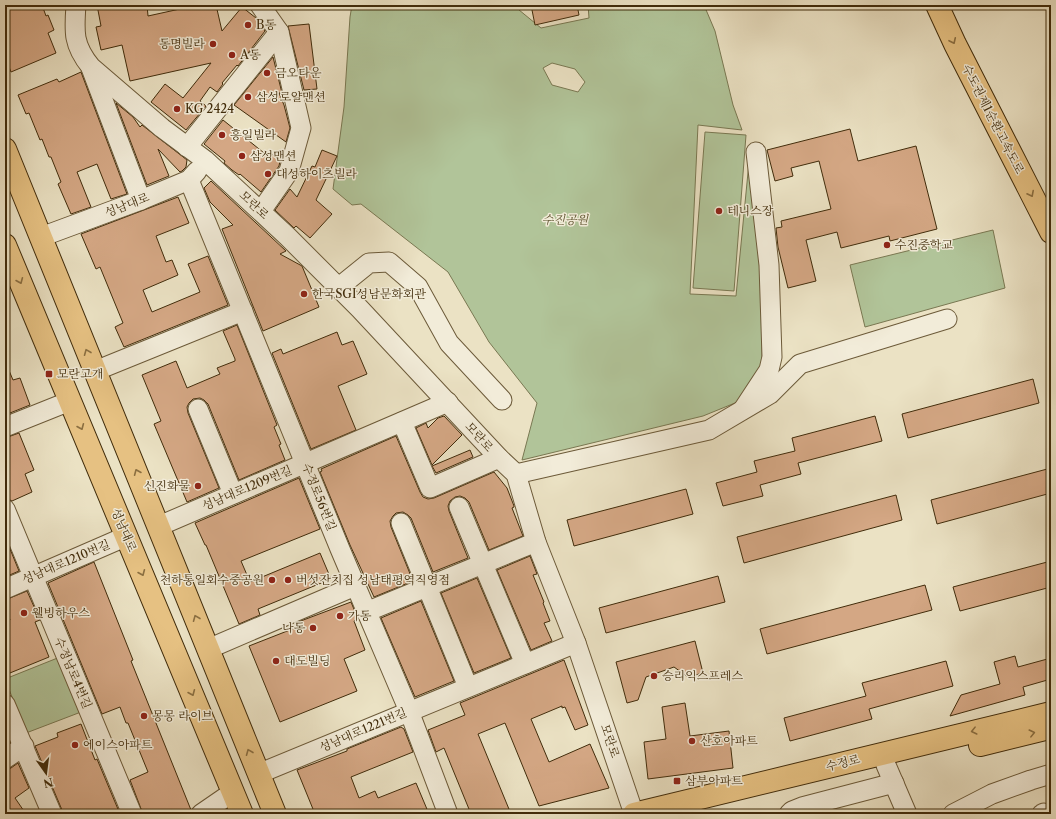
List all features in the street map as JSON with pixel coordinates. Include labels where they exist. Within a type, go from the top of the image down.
[{"type":"main road","name":"수도권제1순환고속도로","points":[[937,5],[955,44],[1051,232]]},
{"type":"main road","points":[[5,149],[275,814]]},
{"type":"main road","name":"성남대로","points":[[7,254],[127,536],[242,814]]},
{"type":"main road","name":"수정로","points":[[634,814],[1051,713]]},
{"type":"main road","name":"수정로","points":[[680,814],[890,774],[1051,728]]},
{"type":"street","name":"모란로","points":[[76,5],[76,44],[82,57],[91,67],[162,128],[205,160],[261,211],[338,288],[448,402],[499,458],[516,474],[536,542],[576,643],[634,814]]},
{"type":"street","points":[[260,5],[279,32],[301,128],[289,171],[261,211]]},
{"type":"street","points":[[187,147],[279,32]]},
{"type":"street","name":"모란로","points":[[91,67],[141,200]]},
{"type":"street","points":[[743,409],[769,370],[772,357],[769,265],[756,152]]},
{"type":"street","name":"성남대로","points":[[41,237],[141,200],[189,180],[205,160]]},
{"type":"street","name":"수정로56번길","points":[[189,180],[355,586],[409,711],[448,814]]},
{"type":"street","points":[[338,288],[369,263],[389,262],[418,287],[449,343],[502,400]]},
{"type":"street","points":[[95,371],[243,311]]},
{"type":"street","points":[[516,474],[709,430],[770,394],[800,364],[947,319]]},
{"type":"street","points":[[5,427],[70,401]]},
{"type":"street","name":"성남대로1209번길","points":[[159,526],[448,402]]},
{"type":"street","points":[[198,409],[233,494]]},
{"type":"street","points":[[402,422],[430,488],[499,458]]},
{"type":"street","points":[[459,507],[525,664]]},
{"type":"street","name":"수정남로4번길","points":[[5,509],[132,814]]},
{"type":"street","points":[[401,523],[468,687]]},
{"type":"street","name":"성남대로1210번길","points":[[5,589],[127,536]]},
{"type":"street","points":[[366,612],[536,542]]},
{"type":"street","points":[[208,649],[355,586]]},
{"type":"street","name":"성남대로1221번길","points":[[258,774],[576,643]]},
{"type":"street","points":[[5,704],[52,814]]},
{"type":"street","points":[[5,758],[24,746]]},
{"type":"street","points":[[789,814],[792,811],[802,807],[890,774],[907,814]]},
{"type":"street","points":[[953,814],[992,794],[1051,774]]},
{"type":"street","points":[[201,814],[233,792]]},
{"type":"green space","name":"수진공원","points":[[352,5],[513,5],[541,28],[589,18],[588,5],[704,5],[715,31],[733,105],[742,130],[698,125],[690,294],[736,296],[749,162],[763,266],[762,367],[740,401],[703,416],[522,460],[537,403],[489,342],[448,272],[361,204],[352,205],[333,189],[344,107]],"holes":[[[552,63],[575,69],[585,82],[578,92],[552,85],[543,68]]]},
{"type":"green space","name":"테니스장","points":[[705,132],[746,135],[734,291],[693,288]]},
{"type":"green space","points":[[993,230],[1005,288],[865,327],[850,265]]},
{"type":"green space","points":[[60,657],[81,712],[26,733],[5,679]]},
{"type":"building","points":[[5,5],[42,5],[54,30],[48,33],[56,53],[11,72],[5,57]]},
{"type":"building","points":[[97,5],[147,5],[148,16],[198,5],[216,5],[222,31],[242,7],[256,18],[265,31],[238,66],[237,65],[222,83],[223,84],[217,92],[210,87],[200,101],[206,106],[186,130],[151,102],[165,84],[183,98],[211,63],[130,81],[122,45],[101,50],[96,27],[101,26]]},
{"type":"building","points":[[531,5],[577,5],[579,15],[535,25]]},
{"type":"building","points":[[309,24],[317,89],[304,90],[288,26]]},
{"type":"building","points":[[273,57],[282,93],[279,93],[290,128],[286,142],[234,105]]},
{"type":"building","points":[[81,72],[127,194],[111,199],[97,164],[77,172],[91,207],[71,214],[58,184],[61,182],[51,157],[49,157],[42,139],[40,140],[29,113],[26,114],[18,95],[57,79],[59,82]]},
{"type":"building","points":[[116,103],[133,117],[140,127],[142,125],[187,160],[186,167],[180,172],[158,149],[169,176],[147,185]]},
{"type":"building","points":[[223,120],[269,157],[272,154],[280,161],[279,166],[261,192],[240,174],[239,175],[232,170],[224,163],[225,161],[204,144]]},
{"type":"building","points":[[850,129],[858,161],[916,146],[937,229],[890,241],[889,236],[841,248],[837,232],[806,240],[816,281],[788,288],[778,247],[776,228],[782,227],[781,221],[831,209],[819,161],[791,168],[793,176],[775,181],[767,150]]},
{"type":"building","points":[[322,150],[337,156],[316,200],[332,214],[310,238],[296,226],[294,228],[275,210],[290,189],[297,197],[312,166],[315,167]]},
{"type":"building","points":[[211,181],[286,251],[280,254],[302,266],[319,307],[263,331],[222,229],[233,225],[210,202],[204,188]]},
{"type":"building","points":[[178,197],[189,223],[156,236],[166,262],[172,260],[178,275],[143,290],[152,312],[200,292],[188,264],[208,256],[228,305],[124,347],[115,327],[123,323],[100,267],[96,269],[81,234]]},
{"type":"building","points":[[237,325],[277,425],[274,427],[281,444],[279,445],[285,460],[239,480],[208,404],[200,398],[193,399],[187,407],[188,413],[219,488],[187,502],[154,424],[161,421],[142,375],[176,361],[187,388],[220,374],[217,368],[235,361],[223,331]]},
{"type":"building","points":[[337,332],[342,345],[353,341],[367,374],[338,386],[356,430],[311,449],[272,353],[281,349],[283,354]]},
{"type":"building","points":[[5,361],[13,380],[20,378],[30,405],[5,415]]},
{"type":"building","points":[[1033,379],[1039,403],[908,438],[902,414]]},
{"type":"building","points":[[444,416],[462,435],[432,465],[416,428],[426,423],[428,428],[438,418]]},
{"type":"building","points":[[875,416],[882,441],[798,463],[801,474],[760,485],[763,496],[723,506],[716,483],[757,472],[754,461],[795,451],[792,438]]},
{"type":"building","points":[[19,433],[34,470],[25,474],[32,492],[12,501],[6,498],[5,495],[5,438]]},
{"type":"building","points":[[396,436],[420,492],[423,497],[428,499],[434,498],[494,472],[507,488],[514,506],[512,508],[523,536],[489,550],[469,502],[460,496],[455,497],[450,501],[448,506],[449,511],[468,558],[433,572],[411,518],[403,512],[396,513],[390,521],[391,527],[413,581],[374,597],[350,545],[320,472],[322,471],[321,469]]},
{"type":"building","points":[[470,450],[473,457],[436,473],[432,466]]},
{"type":"building","points":[[1051,468],[1051,493],[937,524],[931,500]]},
{"type":"building","points":[[299,478],[320,529],[241,561],[250,582],[320,553],[331,579],[258,609],[260,615],[239,624],[206,545],[195,523]]},
{"type":"building","points":[[686,489],[693,514],[574,546],[567,520]]},
{"type":"building","points":[[896,495],[902,520],[744,563],[737,537]]},
{"type":"building","points":[[8,544],[19,571],[5,577],[5,546]]},
{"type":"building","points":[[530,556],[537,574],[533,575],[550,621],[544,623],[552,641],[531,650],[497,570]]},
{"type":"building","points":[[1051,561],[1051,587],[960,611],[953,587]]},
{"type":"building","points":[[94,562],[133,660],[131,661],[191,810],[180,814],[143,814],[130,780],[148,772],[128,723],[126,723],[120,707],[102,714],[48,583]]},
{"type":"building","points":[[718,576],[725,602],[606,633],[599,608]]},
{"type":"building","points":[[477,578],[511,658],[474,673],[441,593]]},
{"type":"building","points":[[925,585],[932,610],[767,654],[760,629]]},
{"type":"building","points":[[27,591],[40,620],[35,622],[49,657],[5,675],[5,622],[10,620],[5,607],[5,600]]},
{"type":"building","points":[[421,601],[454,681],[415,697],[381,618]]},
{"type":"building","points":[[351,602],[358,619],[354,621],[365,650],[344,659],[357,691],[280,722],[249,646],[300,626],[298,622]]},
{"type":"building","points":[[695,641],[703,673],[688,677],[674,667],[646,677],[638,700],[627,703],[616,662]]},
{"type":"building","points":[[1015,656],[1018,667],[1051,658],[1051,679],[1023,687],[1025,695],[950,716],[961,695],[1000,684],[994,662]]},
{"type":"building","points":[[564,660],[588,725],[575,730],[565,707],[562,708],[562,706],[531,719],[549,762],[590,744],[609,788],[539,806],[505,723],[478,734],[511,814],[471,814],[444,748],[436,752],[428,730],[465,715],[460,703]]},
{"type":"building","points":[[946,661],[953,686],[869,709],[872,719],[790,741],[784,718],[866,696],[862,683]]},
{"type":"building","name":"산호아파트","points":[[685,703],[690,736],[729,731],[733,768],[648,779],[644,742],[666,739],[662,707]]},
{"type":"building","points":[[81,724],[95,760],[97,759],[120,814],[63,814],[35,746],[58,737],[57,733]]},
{"type":"building","points":[[401,727],[404,729],[413,752],[351,777],[359,798],[375,791],[378,798],[416,783],[429,814],[315,814],[297,770],[347,751],[347,749]]},
{"type":"building","points":[[18,763],[29,788],[15,798],[26,814],[5,814],[5,770]]},
{"type":"place","name":"B동","points":[[248,25]]},
{"type":"place","name":"동명빌라","points":[[213,44]]},
{"type":"place","name":"A동","points":[[232,55]]},
{"type":"place","name":"금오타운","points":[[267,73]]},
{"type":"place","name":"삼성로얄맨션","points":[[248,97]]},
{"type":"place","name":"KG 2424","points":[[177,109]]},
{"type":"place","name":"흥일빌라","points":[[222,135]]},
{"type":"place","name":"삼성맨션","points":[[242,156]]},
{"type":"place","name":"대성하이츠빌라","points":[[268,174]]},
{"type":"place","name":"테니스장","points":[[719,211]]},
{"type":"place","name":"수진중학교","points":[[887,245]]},
{"type":"place","name":"한국SGI성남문화회관","points":[[304,294]]},
{"type":"place","name":"모란고개","points":[[49,374]]},
{"type":"place","name":"신진화물","points":[[198,486]]},
{"type":"place","name":"천하통일회수중공원","points":[[272,580]]},
{"type":"place","name":"버섯잔치집 성남태평역직영점","points":[[288,580]]},
{"type":"place","name":"웰빙하우스","points":[[24,613]]},
{"type":"place","name":"가동","points":[[340,616]]},
{"type":"place","name":"나동","points":[[313,628]]},
{"type":"place","name":"대도빌딩","points":[[276,661]]},
{"type":"place","name":"승리익스프레스","points":[[654,676]]},
{"type":"place","name":"몽몽 라이브","points":[[144,716]]},
{"type":"place","name":"산호아파트","points":[[692,741]]},
{"type":"place","name":"에이스아파트","points":[[75,745]]},
{"type":"place","name":"삼부아파트","points":[[677,781]]}]
